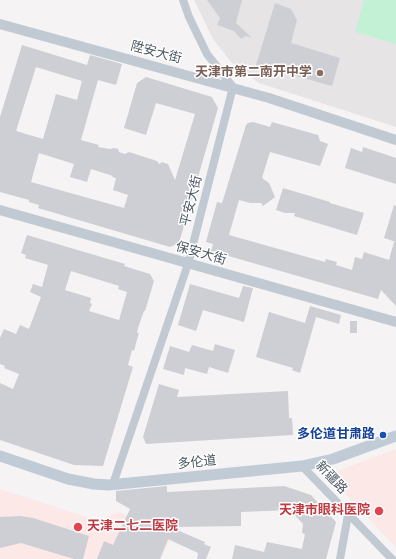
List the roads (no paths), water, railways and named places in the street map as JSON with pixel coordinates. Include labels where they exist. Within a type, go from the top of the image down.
[{"type":"main road","name":"多伦道","points":[[0,456],[68,479],[94,484],[113,484],[302,466],[333,459],[396,436]]},
{"type":"street","points":[[183,0],[189,17],[207,54],[233,87]]},
{"type":"street","name":"陞安大街","points":[[0,24],[233,87],[396,140]]},
{"type":"street","name":"平安大街","points":[[113,484],[188,264],[233,87]]},
{"type":"street","name":"保安大街","points":[[0,210],[396,322]]},
{"type":"street","name":"新疆路","points":[[302,466],[392,559]]},
{"type":"street","points":[[340,559],[348,515]]},
{"type":"place","name":"天津市第二南开中学","points":[[320,73]]},
{"type":"place","name":"多伦道甘肃路","points":[[383,435]]},
{"type":"place","name":"天津市眼科医院","points":[[379,511]]},
{"type":"place","name":"天津二七二医院","points":[[78,527]]}]
